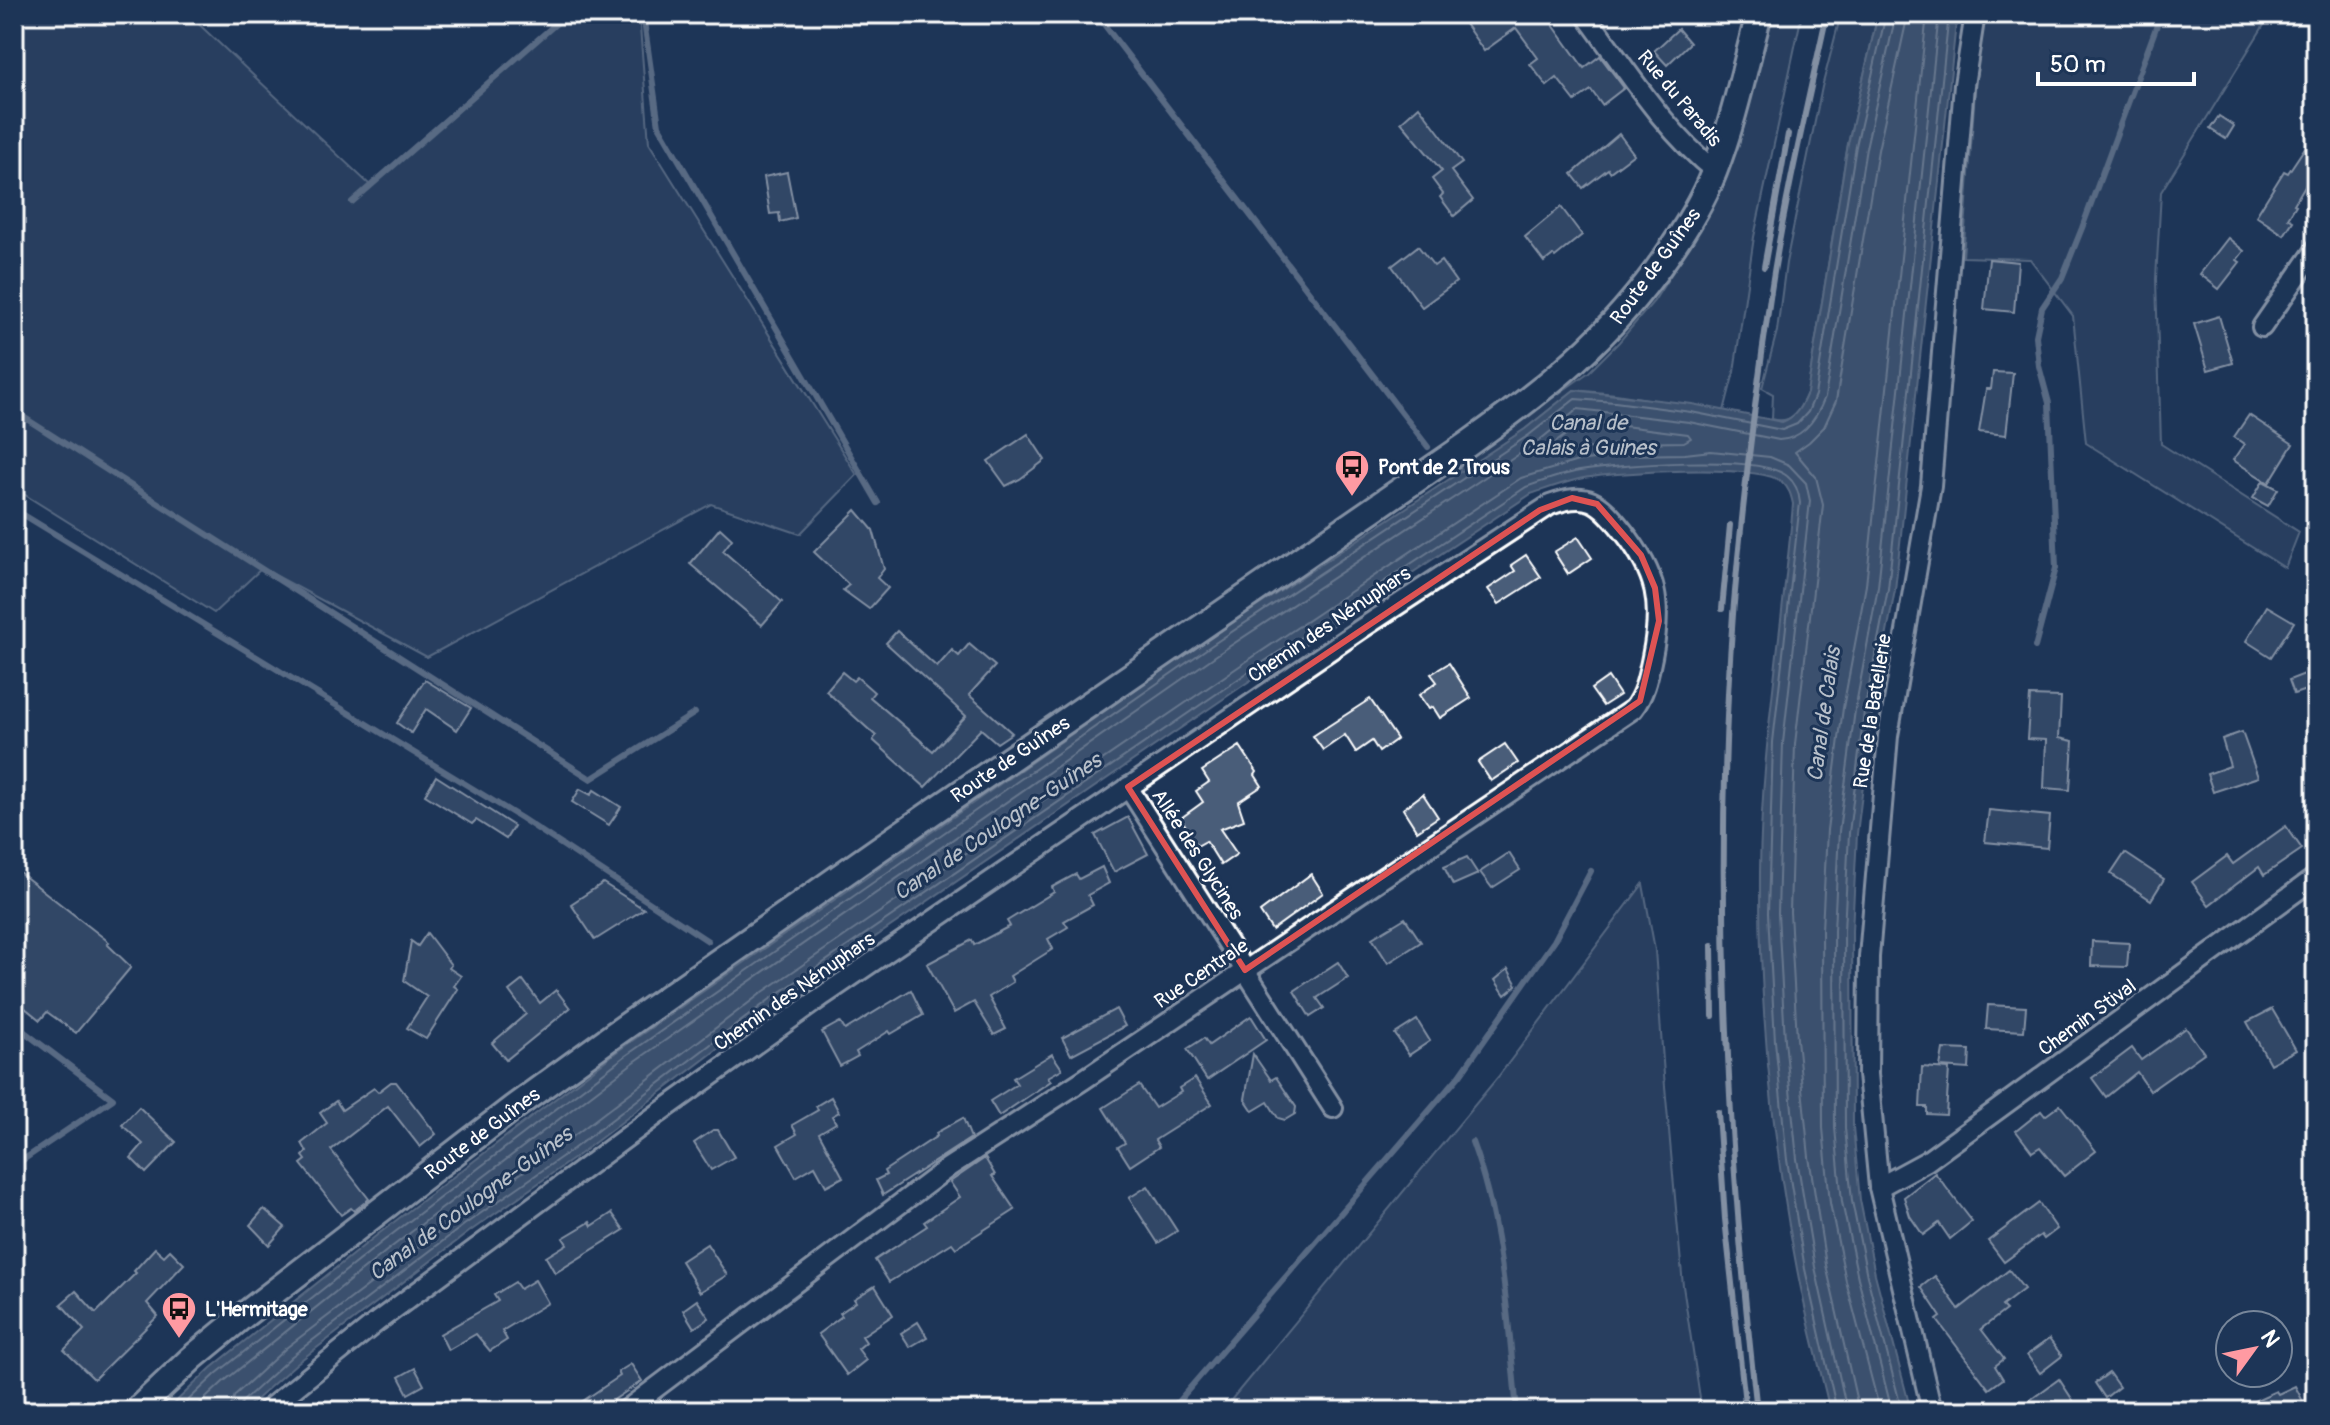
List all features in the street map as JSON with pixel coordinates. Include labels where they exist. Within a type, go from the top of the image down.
[{"type":"main road","name":"Route de Guînes","points":[[136,1411],[192,1358],[243,1316],[564,1070],[1546,388],[1594,345],[1644,288],[1694,215],[1715,171],[1759,14]]},
{"type":"street","name":"Rue du Paradis","points":[[1585,14],[1688,147],[1715,171]]},
{"type":"street","name":"Rue de la Batellerie","points":[[1932,1411],[1879,1187],[1868,1074],[1869,957],[1888,736],[1931,486],[1964,85],[1975,14]]},
{"type":"street","points":[[2262,327],[2316,249]]},
{"type":"street","name":"Chemin des Nénuphars","points":[[266,1411],[352,1341],[655,1116],[837,986],[1540,510],[1579,497],[1589,499],[1607,513]]},
{"type":"street","name":"Rue Centrale","points":[[625,1411],[932,1179],[1633,709],[1640,701],[1648,678],[1659,611],[1648,568],[1634,545],[1607,513]]},
{"type":"street","name":"Allée des Glycines","points":[[1128,787],[1333,1108]]},
{"type":"street","name":"Chemin Stival","points":[[1879,1187],[1927,1161],[2316,877]]},
{"type":"highlighted area","points":[[1572,498],[1597,504],[1641,555],[1655,588],[1659,621],[1640,701],[1245,970],[1128,787],[1540,510]]},
{"type":"shaded area","points":[[14,14],[188,14],[371,186],[567,14],[639,14],[649,143],[857,475],[800,534],[711,504],[427,657],[262,568],[214,613],[14,488]]},
{"type":"shaded area","points":[[1773,14],[1802,14],[1754,237],[1734,372],[1724,411],[1574,390],[1525,429],[1460,473],[1461,463],[1589,372],[1654,301],[1711,212],[1724,182],[1739,145]]},
{"type":"shaded area","points":[[1841,14],[1878,14],[1848,144],[1807,393],[1790,418],[1772,419],[1773,394],[1762,388],[1777,331],[1786,263],[1822,87]]},
{"type":"shaded area","points":[[1984,14],[2277,14],[2264,25],[2161,192],[2156,279],[2161,444],[2299,532],[2285,568],[2086,443],[2073,316],[2030,259],[1963,257],[1978,49]]},
{"type":"shaded area","points":[[1643,884],[1655,950],[1683,1286],[1702,1411],[1222,1411],[1498,1077]]},
{"type":"water","points":[[1878,14],[1957,14],[1895,590],[1872,713],[1857,834],[1852,931],[1853,1127],[1860,1200],[1875,1274],[1911,1411],[1830,1411],[1797,1269],[1774,1122],[1762,972],[1761,826],[1793,504],[1784,484],[1768,476],[1684,471],[1596,476],[1531,494],[1251,680],[773,1007],[297,1363],[243,1411],[166,1411],[211,1368],[377,1235],[619,1050],[1208,639],[1525,429],[1574,390],[1692,404],[1782,422],[1791,417],[1807,393],[1848,144]]},
{"type":"building","points":[[1472,14],[1567,14],[1553,25],[1584,68],[1600,56],[1624,88],[1602,105],[1591,90],[1575,101],[1557,78],[1547,86],[1530,64],[1538,58],[1516,28],[1484,51],[1463,21]]},
{"type":"building","points":[[1678,29],[1690,43],[1667,65],[1654,51]]},
{"type":"building","points":[[1419,106],[1462,163],[1451,171],[1473,200],[1454,216],[1432,179],[1442,171],[1401,122]]},
{"type":"building","points":[[2219,116],[2234,126],[2226,139],[2210,129]]},
{"type":"building","points":[[2316,131],[2316,167],[2294,204],[2288,218],[2293,221],[2284,235],[2256,216],[2284,171],[2288,173]]},
{"type":"building","points":[[1619,134],[1634,154],[1583,188],[1572,174]]},
{"type":"building","points":[[787,172],[796,218],[780,222],[779,213],[770,214],[764,177]]},
{"type":"building","points":[[1561,207],[1582,235],[1544,262],[1525,237]]},
{"type":"building","points":[[2228,238],[2244,251],[2237,260],[2240,262],[2219,289],[2200,274]]},
{"type":"building","points":[[1418,246],[1434,266],[1441,261],[1456,282],[1422,307],[1392,266]]},
{"type":"building","points":[[1989,259],[2018,262],[2014,312],[1984,309]]},
{"type":"building","points":[[2219,316],[2233,363],[2208,370],[2194,324]]},
{"type":"building","points":[[1993,372],[2013,373],[2006,435],[1979,432],[1986,389],[1991,389]]},
{"type":"building","points":[[2249,415],[2293,444],[2269,483],[2233,460],[2244,444],[2234,437]]},
{"type":"building","points":[[1028,434],[1045,460],[1006,486],[988,461]]},
{"type":"building","points":[[2263,481],[2278,489],[2268,506],[2253,498]]},
{"type":"building","points":[[856,510],[873,530],[884,569],[877,578],[888,588],[869,609],[843,590],[849,585],[814,552]]},
{"type":"building","points":[[720,528],[732,539],[723,551],[782,602],[762,625],[690,564]]},
{"type":"building","points":[[1578,537],[1592,558],[1568,574],[1554,552]]},
{"type":"building","points":[[1526,555],[1541,577],[1499,604],[1488,589],[1515,571],[1511,565]]},
{"type":"building","points":[[2267,606],[2294,622],[2271,657],[2246,641]]},
{"type":"building","points":[[897,631],[937,667],[952,650],[959,656],[969,644],[995,666],[969,695],[1012,733],[997,743],[981,729],[925,787],[873,740],[876,736],[826,691],[842,672],[853,681],[857,677],[874,692],[870,697],[933,751],[966,716],[886,643]]},
{"type":"building","points":[[1449,663],[1471,698],[1440,718],[1419,695],[1437,682],[1431,674]]},
{"type":"building","points":[[2307,673],[2312,688],[2294,694],[2289,680]]},
{"type":"building","points":[[1608,677],[1620,695],[1603,706],[1591,689]]},
{"type":"building","points":[[425,680],[471,708],[457,730],[426,709],[411,733],[397,723]]},
{"type":"building","points":[[2030,696],[2061,697],[2059,738],[2073,741],[2070,790],[2044,788],[2046,740],[2027,739]]},
{"type":"building","points":[[1370,699],[1397,739],[1379,752],[1372,741],[1356,752],[1345,735],[1323,750],[1313,736]]},
{"type":"building","points":[[2242,732],[2258,777],[2213,792],[2207,774],[2230,766],[2222,739]]},
{"type":"building","points":[[1505,744],[1518,763],[1491,781],[1478,762]]},
{"type":"building","points":[[1240,746],[1262,786],[1238,802],[1244,820],[1220,829],[1237,854],[1221,865],[1206,841],[1197,846],[1181,818],[1203,802],[1196,791],[1209,782],[1202,771]]},
{"type":"building","points":[[436,776],[514,826],[506,839],[476,820],[472,824],[425,795]]},
{"type":"building","points":[[580,789],[591,795],[594,790],[621,807],[609,825],[572,802]]},
{"type":"building","points":[[1423,794],[1438,817],[1417,831],[1403,809]]},
{"type":"building","points":[[1989,810],[2050,816],[2047,848],[1985,842]]},
{"type":"building","points":[[1128,817],[1148,854],[1114,872],[1095,835]]},
{"type":"building","points":[[2286,826],[2302,849],[2264,875],[2259,867],[2209,905],[2192,882],[2227,856],[2233,864]]},
{"type":"building","points":[[1509,853],[1520,870],[1492,888],[1480,872]]},
{"type":"building","points":[[2125,853],[2164,879],[2151,900],[2111,874]]},
{"type":"building","points":[[1467,857],[1478,874],[1453,885],[1444,867]]},
{"type":"building","points":[[1102,867],[1109,883],[1088,895],[1093,905],[1064,921],[1068,927],[1048,939],[1053,949],[1010,976],[1013,982],[989,997],[1006,1029],[994,1035],[974,1002],[954,1013],[927,964],[972,940],[974,945],[1010,926],[1007,921],[1054,892],[1052,887],[1076,874],[1079,879]]},
{"type":"building","points":[[14,868],[109,942],[107,944],[131,967],[76,1033],[47,1012],[40,1020],[14,999]]},
{"type":"building","points":[[1311,874],[1323,893],[1272,930],[1260,912]]},
{"type":"building","points":[[603,883],[644,909],[595,940],[571,904]]},
{"type":"building","points":[[1405,918],[1421,942],[1388,963],[1372,938]]},
{"type":"building","points":[[427,933],[451,965],[449,968],[461,976],[454,986],[458,989],[426,1039],[407,1028],[427,997],[404,981],[411,941],[418,946]]},
{"type":"building","points":[[2092,941],[2129,943],[2127,967],[2091,966]]},
{"type":"building","points":[[1338,962],[1348,978],[1317,998],[1324,1008],[1310,1017],[1294,991]]},
{"type":"building","points":[[1508,969],[1517,985],[1505,995],[1495,980]]},
{"type":"building","points":[[523,980],[540,1003],[556,990],[570,1008],[506,1060],[492,1043],[526,1014],[509,991]]},
{"type":"building","points":[[911,990],[923,1015],[891,1034],[889,1031],[840,1066],[822,1032],[840,1022],[845,1030]]},
{"type":"building","points":[[1988,1005],[2026,1007],[2024,1031],[1986,1029]]},
{"type":"building","points":[[1116,1009],[1125,1026],[1071,1055],[1062,1038]]},
{"type":"building","points":[[2272,1009],[2296,1050],[2270,1064],[2247,1022]]},
{"type":"building","points":[[1251,1016],[1266,1040],[1207,1080],[1187,1049],[1204,1038],[1209,1045]]},
{"type":"building","points":[[1417,1020],[1430,1041],[1409,1055],[1395,1034]]},
{"type":"building","points":[[2186,1028],[2204,1053],[2150,1091],[2137,1072],[2106,1097],[2092,1078],[2132,1048],[2141,1060]]},
{"type":"building","points":[[1943,1049],[1970,1050],[1969,1069],[1940,1067]]},
{"type":"building","points":[[1052,1054],[1062,1069],[1048,1077],[1051,1081],[999,1116],[990,1101],[1017,1084],[1013,1078]]},
{"type":"building","points":[[1253,1054],[1271,1080],[1276,1077],[1296,1107],[1295,1114],[1285,1120],[1278,1118],[1268,1102],[1253,1111],[1245,1099]]},
{"type":"building","points":[[1922,1067],[1949,1069],[1946,1115],[1927,1114],[1927,1107],[1920,1107]]},
{"type":"building","points":[[1195,1078],[1212,1104],[1155,1140],[1159,1147],[1130,1166],[1118,1147],[1125,1143],[1103,1108],[1139,1085],[1155,1108],[1181,1092],[1179,1088]]},
{"type":"building","points":[[391,1082],[396,1082],[436,1134],[420,1147],[388,1106],[331,1150],[369,1199],[354,1211],[351,1208],[341,1215],[301,1164],[306,1160],[303,1156],[307,1152],[302,1143],[327,1123],[320,1113],[336,1101],[342,1110],[374,1088],[378,1092]]},
{"type":"building","points":[[831,1097],[839,1112],[832,1116],[836,1123],[819,1133],[843,1177],[826,1186],[815,1166],[796,1177],[778,1145],[797,1134],[792,1125],[818,1110],[816,1106]]},
{"type":"building","points":[[2060,1105],[2096,1151],[2064,1176],[2040,1147],[2032,1152],[2016,1131],[2041,1111],[2045,1116]]},
{"type":"building","points":[[139,1107],[176,1142],[146,1173],[131,1158],[143,1144],[122,1125]]},
{"type":"building","points":[[963,1118],[971,1138],[883,1195],[876,1180],[886,1175],[884,1171],[937,1136],[936,1133]]},
{"type":"building","points":[[718,1130],[734,1157],[711,1170],[694,1143]]},
{"type":"building","points":[[985,1158],[995,1175],[992,1176],[1015,1210],[956,1248],[952,1243],[889,1282],[875,1260],[927,1226],[924,1222],[960,1197],[950,1182]]},
{"type":"building","points":[[1935,1173],[1972,1221],[1950,1239],[1939,1223],[1923,1235],[1910,1216],[1904,1197]]},
{"type":"building","points":[[1148,1186],[1177,1231],[1158,1243],[1129,1198]]},
{"type":"building","points":[[2039,1203],[2057,1229],[2044,1239],[2041,1235],[2004,1262],[1988,1241]]},
{"type":"building","points":[[264,1209],[285,1227],[269,1245],[250,1225]]},
{"type":"building","points":[[612,1213],[624,1230],[555,1273],[546,1257],[567,1244],[563,1238],[590,1222],[592,1226]]},
{"type":"building","points":[[707,1244],[727,1275],[700,1292],[681,1261]]},
{"type":"building","points":[[155,1248],[164,1256],[170,1250],[184,1264],[147,1303],[158,1316],[94,1379],[64,1350],[84,1330],[61,1304],[76,1291],[96,1313],[136,1273],[134,1271]]},
{"type":"building","points":[[2009,1270],[2024,1289],[2002,1306],[2006,1310],[1981,1329],[2004,1359],[1995,1366],[2003,1379],[1989,1389],[1937,1320],[1941,1317],[1921,1287],[1935,1276],[1959,1309]]},
{"type":"building","points":[[535,1280],[548,1303],[502,1331],[507,1340],[490,1351],[476,1334],[448,1350],[440,1334],[498,1301],[494,1295],[515,1282],[520,1289]]},
{"type":"building","points":[[875,1286],[893,1315],[862,1336],[866,1342],[858,1349],[866,1360],[847,1375],[818,1334],[842,1316],[840,1313],[856,1302],[854,1299]]},
{"type":"building","points":[[697,1300],[709,1318],[694,1328],[683,1310]]},
{"type":"building","points":[[918,1322],[927,1337],[910,1347],[901,1333]]},
{"type":"building","points":[[2049,1339],[2062,1356],[2040,1373],[2027,1355]]},
{"type":"building","points":[[631,1364],[642,1381],[597,1411],[568,1411],[620,1376],[618,1372]]},
{"type":"building","points":[[415,1368],[424,1385],[408,1394],[399,1377]]},
{"type":"building","points":[[2109,1373],[2119,1387],[2105,1398],[2095,1383]]},
{"type":"building","points":[[2059,1379],[2074,1402],[2061,1411],[2015,1411]]},
{"type":"building","points":[[2294,1386],[2308,1411],[2232,1411],[2276,1391],[2278,1394]]},
{"type":"waterway","points":[[249,17],[253,14]]},
{"type":"waterway","points":[[352,202],[567,14]]},
{"type":"waterway","points":[[643,14],[659,126],[878,503]]},
{"type":"waterway","points":[[1096,14],[1428,447]]},
{"type":"waterway","points":[[2035,647],[2056,568],[2049,403],[2039,366],[2036,336],[2042,308],[2062,278],[2161,14]]},
{"type":"waterway","points":[[14,411],[591,779],[695,713]]},
{"type":"waterway","points":[[14,509],[521,818],[708,941]]},
{"type":"waterway","points":[[1170,1411],[1460,1075],[1554,941],[1591,871]]},
{"type":"waterway","points":[[14,1024],[113,1099],[14,1166]]},
{"type":"waterway","points":[[1472,1142],[1497,1240],[1517,1411]]},
{"type":"railway","points":[[1757,1411],[1738,1212],[1726,1013],[1724,814],[1727,714],[1740,533],[1765,331],[1790,187],[1827,14]]},
{"type":"railway","points":[[1764,267],[1788,134]]},
{"type":"railway","points":[[1722,609],[1730,525]]},
{"type":"railway","points":[[1712,945],[1713,1016]]},
{"type":"railway","points":[[1718,1112],[1725,1219],[1745,1403]]},
{"type":"place","name":"Pont de 2 Trous","points":[[1352,498]]},
{"type":"place","name":"L'Hermitage","points":[[179,1340]]},
{"type":"water label","name":"Canal de Calais à Guines","points":[[1588,434]]},
{"type":"water label","name":"Canal de Calais","points":[[1823,714]]},
{"type":"water label","name":"Canal de Coulogne-Guînes","points":[[997,826]]},
{"type":"water label","name":"Canal de Coulogne-Guînes","points":[[470,1203]]}]
